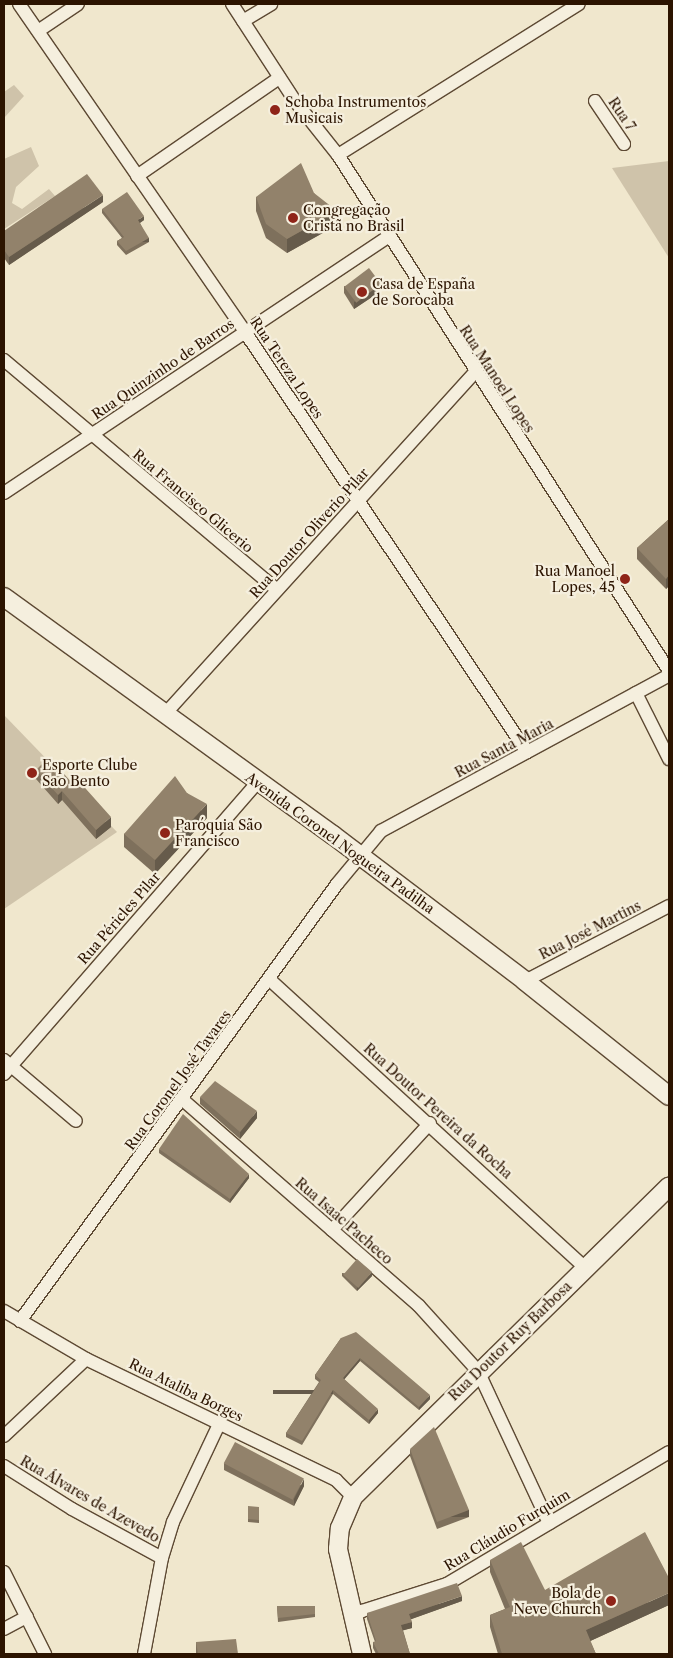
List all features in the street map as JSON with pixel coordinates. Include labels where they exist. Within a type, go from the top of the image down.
[{"type":"main road","name":"Avenida Coronel Nogueira Padilha","points":[[4,597],[359,855],[526,981],[669,1096]]},
{"type":"main road","name":"Rua Doutor Ruy Barbosa","points":[[352,1498],[669,1186]]},
{"type":"main road","points":[[352,1498],[340,1528],[341,1565],[362,1654]]},
{"type":"street","name":"Rua Tereza Lopes","points":[[18,4],[245,332],[527,752]]},
{"type":"street","points":[[38,31],[78,4]]},
{"type":"street","name":"Rua Manoel Lopes","points":[[232,4],[279,78],[338,155],[475,372],[669,672]]},
{"type":"street","points":[[243,21],[271,4]]},
{"type":"street","points":[[338,155],[579,4]]},
{"type":"street","points":[[137,176],[279,78]]},
{"type":"street","name":"Rua 7","points":[[595,101],[624,144]]},
{"type":"street","name":"Rua Quinzinho de Barros","points":[[4,493],[390,236]]},
{"type":"street","name":"Rua Francisco Glicerio","points":[[4,360],[90,436],[277,590]]},
{"type":"street","name":"Rua Doutor Oliverio Pilar","points":[[165,714],[475,372]]},
{"type":"street","name":"Rua Santa Maria","points":[[359,855],[381,831],[669,675]]},
{"type":"street","points":[[636,693],[669,759]]},
{"type":"street","name":"Rua Péricles Pilar","points":[[6,1066],[258,782]]},
{"type":"street","name":"Rua Coronel José Tavares","points":[[20,1321],[359,855]]},
{"type":"street","name":"Rua José Martins","points":[[526,981],[669,906]]},
{"type":"street","name":"Rua Doutor Pereira da Rocha","points":[[269,979],[430,1123],[586,1268]]},
{"type":"street","points":[[6,1066],[76,1121]]},
{"type":"street","name":"Rua Isaac Pacheco","points":[[182,1100],[419,1306],[478,1372],[549,1523]]},
{"type":"street","points":[[332,1230],[430,1123]]},
{"type":"street","name":"Rua Ataliba Borges","points":[[4,1311],[86,1359],[220,1422],[336,1480],[352,1498]]},
{"type":"street","points":[[4,1436],[86,1359]]},
{"type":"street","points":[[144,1654],[162,1558],[173,1522],[220,1422]]},
{"type":"street","name":"Rua Cláudio Furquim","points":[[354,1617],[362,1611],[447,1584],[669,1452]]},
{"type":"street","name":"Rua Álvares de Azevedo","points":[[4,1466],[72,1509],[162,1558]]},
{"type":"street","points":[[4,1572],[45,1654]]},
{"type":"street","points":[[4,1629],[27,1617]]},
{"type":"shaded area","points":[[14,85],[24,96],[4,118],[4,92]]},
{"type":"shaded area","points":[[31,147],[39,166],[16,187],[12,203],[22,209],[49,189],[55,196],[4,229],[4,159]]},
{"type":"shaded area","points":[[669,161],[669,258],[612,168]]},
{"type":"shaded area","name":"Esporte Clube Sao Bento","points":[[4,715],[117,832],[4,909]]},
{"type":"building","name":"Congregação Cristã no Brasil","points":[[301,163],[314,193],[337,211],[287,239],[266,224],[256,197]]},
{"type":"building","points":[[87,174],[103,195],[9,257],[4,250],[4,231]]},
{"type":"building","points":[[127,192],[144,216],[138,220],[149,238],[126,251],[117,241],[124,237],[102,209]]},
{"type":"building","name":"Casa de España de Sorocaba","points":[[369,268],[381,284],[356,303],[344,287]]},
{"type":"building","points":[[669,519],[669,575],[666,579],[637,548]]},
{"type":"building","points":[[49,757],[73,784],[78,780],[111,817],[96,830],[62,791],[58,795],[36,770]]},
{"type":"building","name":"Paróquia São Francisco","points":[[175,776],[187,793],[207,804],[155,860],[124,834]]},
{"type":"building","points":[[215,1081],[257,1111],[240,1132],[200,1097]]},
{"type":"building","points":[[183,1114],[249,1174],[230,1199],[159,1149]]},
{"type":"building","points":[[357,1259],[372,1272],[358,1288],[343,1275]]},
{"type":"building","points":[[356,1332],[430,1395],[419,1407],[360,1358],[343,1378],[378,1409],[369,1420],[333,1390],[302,1441],[286,1433],[321,1380],[315,1375],[341,1338]]},
{"type":"building","points":[[434,1427],[469,1510],[437,1522],[410,1449]]},
{"type":"building","points":[[235,1442],[304,1479],[293,1500],[224,1463]]},
{"type":"building","points":[[248,1506],[259,1507],[259,1520],[248,1519]]},
{"type":"building","name":"Bola de Neve Church","points":[[645,1532],[669,1578],[669,1593],[586,1630],[596,1654],[502,1654],[490,1615],[510,1607],[490,1560],[521,1542],[545,1590]]},
{"type":"building","points":[[457,1583],[462,1596],[409,1614],[412,1622],[401,1625],[410,1654],[379,1654],[373,1642],[376,1641],[367,1613]]},
{"type":"building","points":[[277,1606],[315,1606],[315,1614],[278,1618]]},
{"type":"building","points":[[236,1639],[238,1654],[198,1654],[196,1642]]},
{"type":"place","name":"Schoba Instrumentos Musicais","points":[[275,110]]},
{"type":"place","name":"Congregação Cristã no Brasil","points":[[293,218]]},
{"type":"place","name":"Casa de España de Sorocaba","points":[[362,292]]},
{"type":"place","name":"Rua Manoel Lopes, 45","points":[[625,579]]},
{"type":"place","name":"Esporte Clube Sao Bento","points":[[32,773]]},
{"type":"place","name":"Paróquia São Francisco","points":[[165,833]]},
{"type":"place","name":"Bola de Neve Church","points":[[611,1601]]}]
